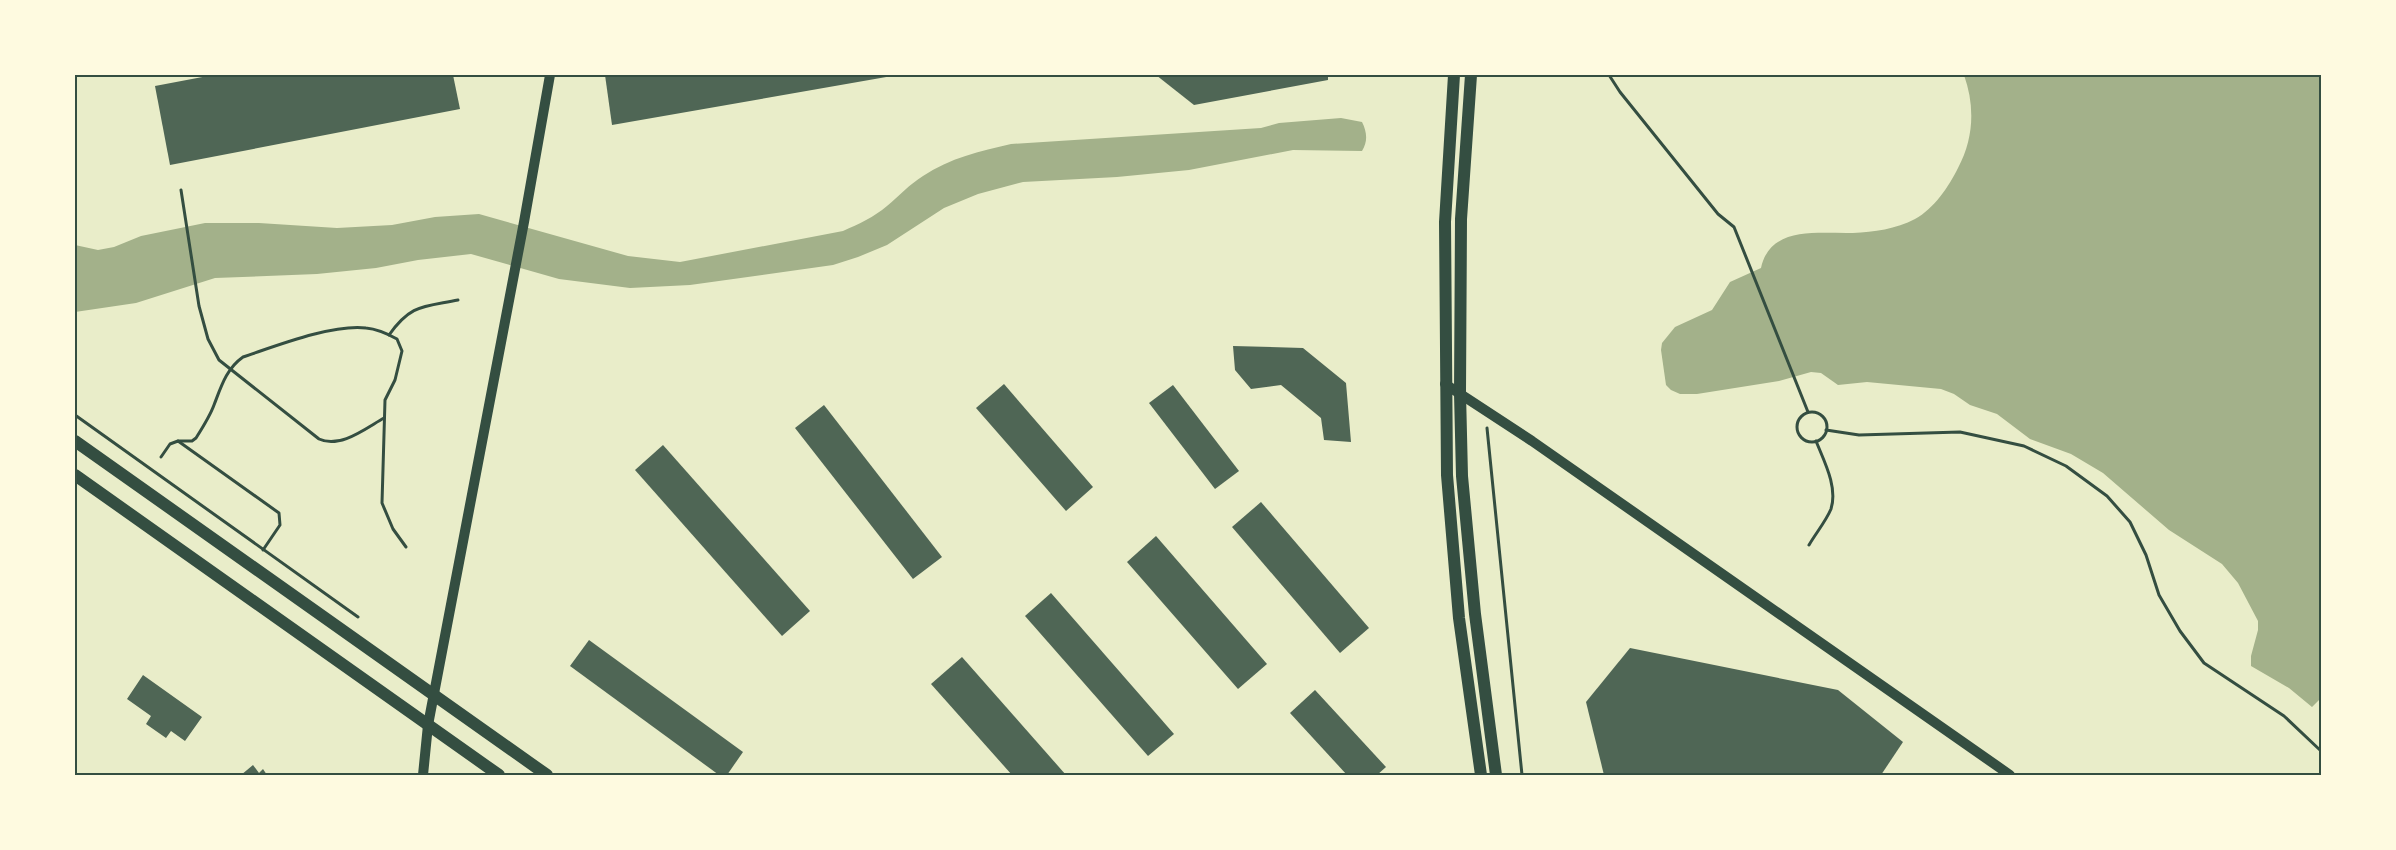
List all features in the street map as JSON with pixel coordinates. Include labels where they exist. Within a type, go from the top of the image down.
[{"type":"main road","points":[[1454,75],[1445,222],[1447,475],[1459,618],[1481,775]]},
{"type":"main road","points":[[1471,75],[1461,219],[1462,476],[1496,775]]},
{"type":"main road","points":[[75,441],[547,775]]},
{"type":"main road","points":[[75,475],[499,775]]},
{"type":"street","points":[[423,775],[428,725],[550,75]]},
{"type":"street","points":[[1445,384],[2010,775]]},
{"type":"path","points":[[1608,75],[1718,214],[1734,227],[1808,412]]},
{"type":"path","points":[[181,190],[199,306],[208,339],[219,360],[327,443],[341,441],[384,418]]},
{"type":"path","points":[[389,335],[406,314],[418,308],[458,300]]},
{"type":"path","points":[[161,457],[170,444],[178,441],[192,441],[196,438],[214,407],[222,382],[230,369],[243,357],[334,330],[366,328],[389,335],[397,339],[402,351],[395,380],[385,400],[382,503],[393,529],[406,548]]},
{"type":"path","points":[[1485,410],[1522,775]]},
{"type":"path","points":[[1808,412],[1818,413],[1825,420],[1826,430],[1821,439],[1816,441],[1806,441],[1798,434],[1799,419],[1808,412]]},
{"type":"path","points":[[75,415],[358,617]]},
{"type":"path","points":[[1826,430],[1859,435],[1960,432],[2024,446],[2066,466],[2107,496],[2130,522],[2146,555],[2159,595],[2180,631],[2204,663],[2284,716],[2321,750]]},
{"type":"path","points":[[178,441],[279,513],[280,525],[263,550]]},
{"type":"path","points":[[1809,545],[1831,509],[1833,497],[1831,481],[1816,441]]},
{"type":"shaded area","points":[[1964,75],[2321,75],[2321,698],[2312,707],[2289,688],[2251,666],[2258,621],[2238,583],[2222,564],[2169,530],[2103,473],[2071,454],[2030,439],[1997,414],[1970,405],[1954,394],[1941,389],[1867,382],[1838,385],[1821,373],[1811,372],[1779,381],[1697,394],[1680,394],[1666,385],[1662,343],[1675,327],[1712,310],[1730,282],[1761,268],[1766,254],[1774,245],[1785,238],[1811,233],[1861,233],[1893,228],[1922,215],[1935,203],[1954,175],[1963,157],[1970,134],[1970,98]]},
{"type":"shaded area","points":[[1341,118],[1362,122],[1366,136],[1362,151],[1293,150],[1189,170],[1023,182],[978,194],[944,208],[887,245],[833,265],[690,285],[630,288],[559,279],[471,254],[317,274],[215,278],[136,303],[75,312],[75,245],[98,250],[114,247],[141,236],[205,223],[259,223],[337,228],[392,225],[435,217],[479,214],[628,256],[680,262],[843,231],[877,214],[933,170],[988,149],[1011,144],[1261,128],[1279,123]]},
{"type":"building","points":[[213,75],[453,75],[460,109],[170,165],[155,86]]},
{"type":"building","points":[[605,75],[892,75],[892,76],[612,125]]},
{"type":"building","points":[[1156,75],[1328,75],[1328,80],[1194,105]]},
{"type":"building","points":[[1233,346],[1303,348],[1346,383],[1351,442],[1324,440],[1321,418],[1281,385],[1251,389],[1235,370]]},
{"type":"building","points":[[1004,384],[1093,487],[1066,511],[976,408]]},
{"type":"building","points":[[1173,385],[1239,471],[1215,489],[1149,403]]},
{"type":"building","points":[[824,405],[942,557],[913,579],[795,428]]},
{"type":"building","points":[[663,445],[810,611],[782,636],[635,470]]},
{"type":"building","points":[[1261,502],[1369,628],[1340,653],[1232,527]]},
{"type":"building","points":[[1156,536],[1267,664],[1238,689],[1127,562]]},
{"type":"building","points":[[1051,593],[1174,734],[1148,756],[1025,616]]},
{"type":"building","points":[[589,640],[743,752],[727,775],[719,775],[570,666]]},
{"type":"building","points":[[1630,648],[1838,690],[1903,742],[1881,775],[1604,775],[1586,702]]},
{"type":"building","points":[[962,657],[1066,775],[1012,775],[931,684]]},
{"type":"building","points":[[143,675],[202,717],[185,741],[171,731],[166,738],[146,724],[151,716],[127,699]]},
{"type":"building","points":[[1315,690],[1386,767],[1377,775],[1347,775],[1290,713]]},
{"type":"building","points":[[253,765],[259,773],[263,769],[267,775],[241,775]]}]
